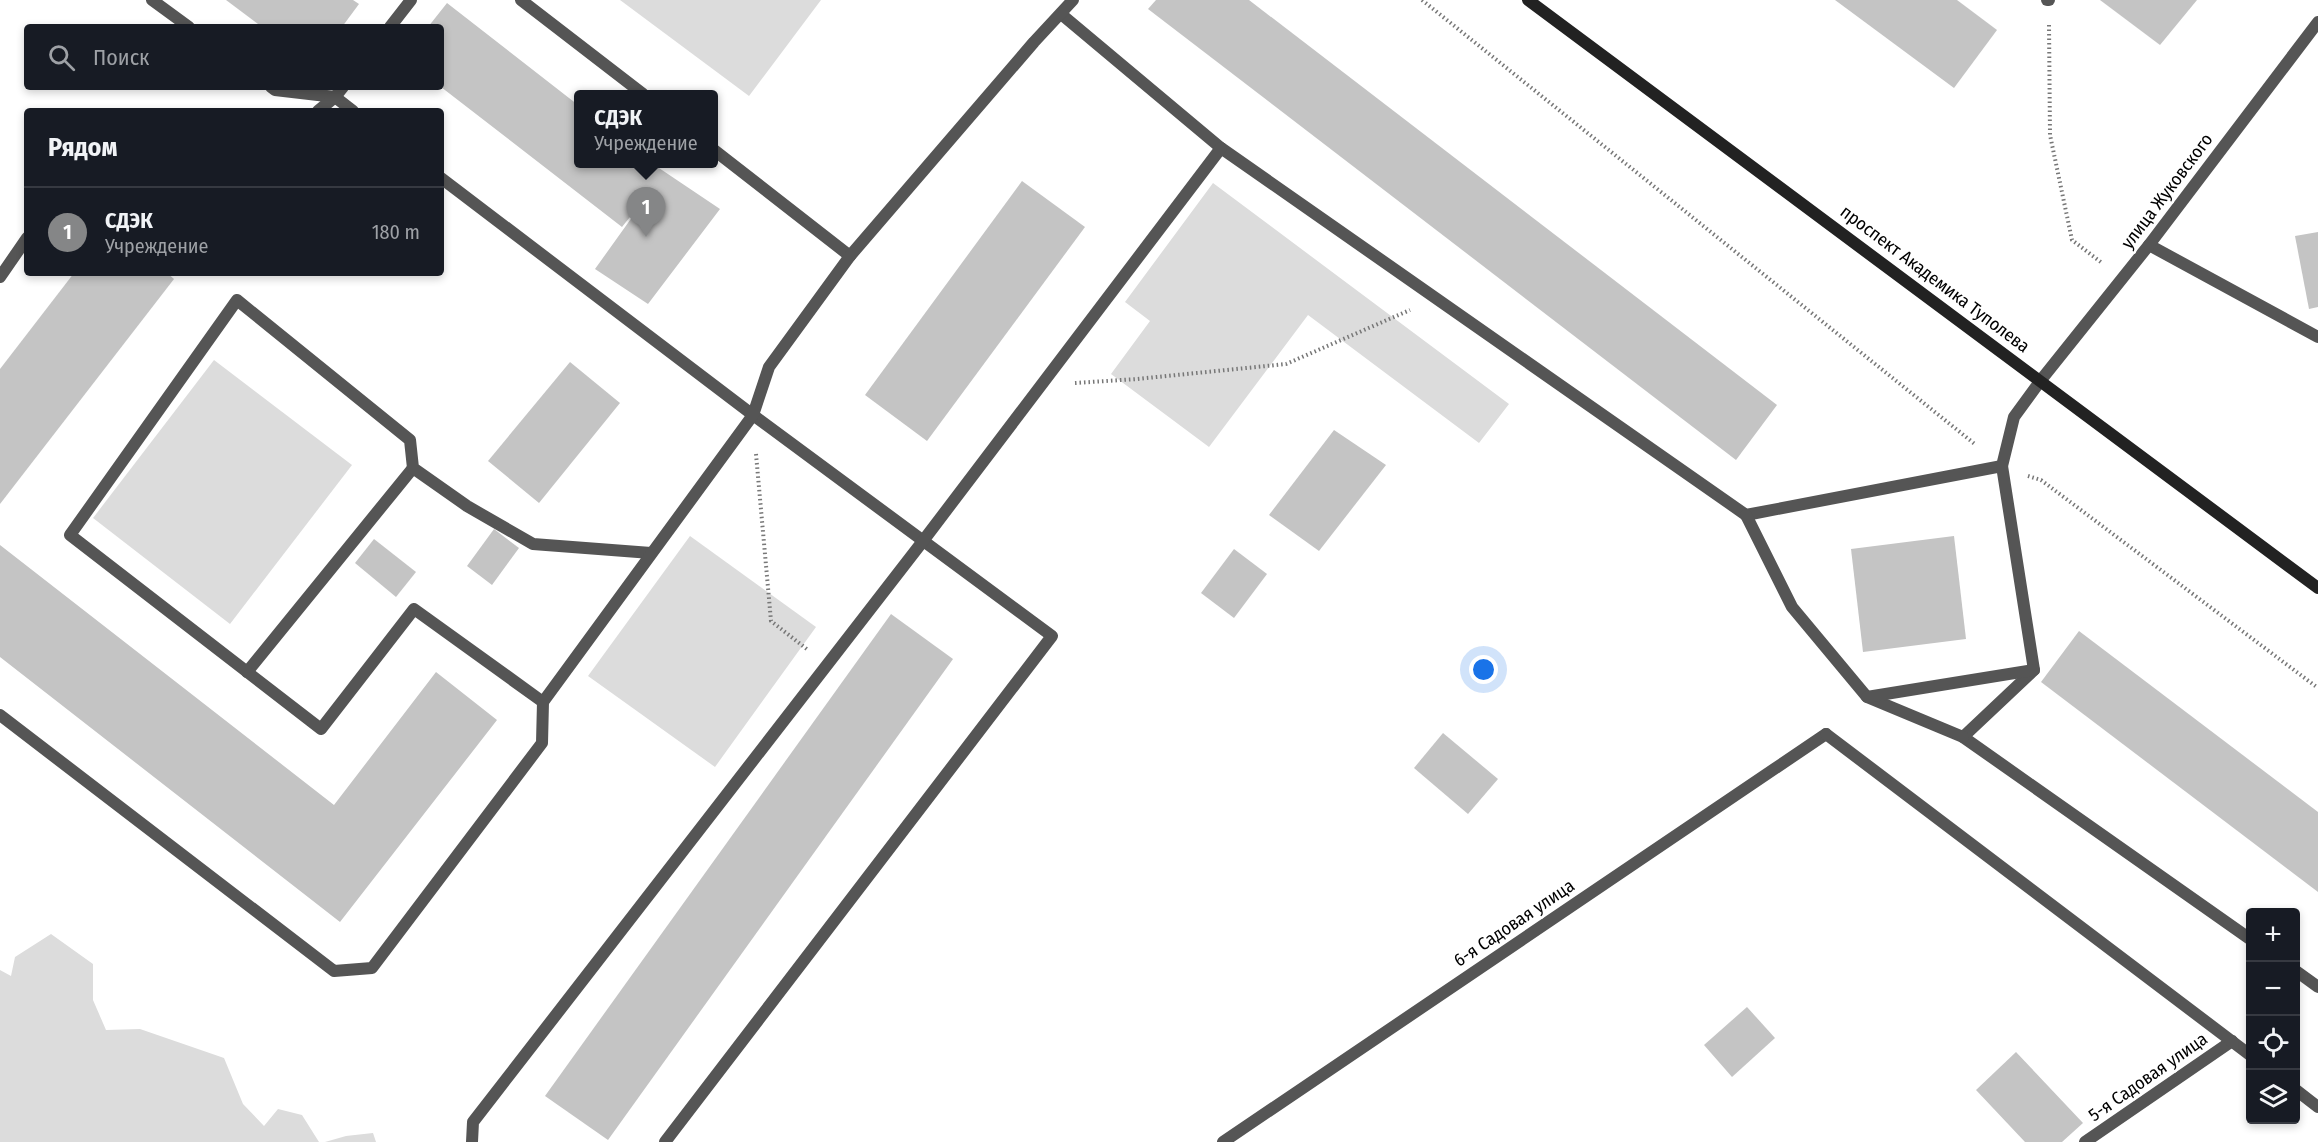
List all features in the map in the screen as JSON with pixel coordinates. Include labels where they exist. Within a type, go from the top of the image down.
[{"type":"main road","name":"проспект Академика Туполева","points":[[1528,0],[2318,588]]},
{"type":"street","points":[[153,0],[185,24]]},
{"type":"street","points":[[392,24],[411,0]]},
{"type":"street","points":[[521,0],[638,90]]},
{"type":"street","points":[[0,715],[334,971],[372,968],[542,743],[543,702],[753,414],[769,367],[850,256],[1034,42],[1073,0]]},
{"type":"street","points":[[1061,14],[1221,148],[1746,515],[1792,607],[1867,696],[1963,737],[2246,936]]},
{"type":"street","name":"улица Жуковского","points":[[2002,466],[2014,417],[2149,245],[2318,22]]},
{"type":"street","points":[[275,90],[339,92]]},
{"type":"street","points":[[321,108],[339,92]]},
{"type":"street","points":[[339,92],[351,108]]},
{"type":"street","points":[[472,1142],[473,1122],[923,541],[1221,148]]},
{"type":"street","points":[[718,153],[850,256]]},
{"type":"street","points":[[444,180],[1052,636],[665,1142]]},
{"type":"street","points":[[0,277],[24,242]]},
{"type":"street","points":[[2149,245],[2318,337]]},
{"type":"street","points":[[247,672],[412,468],[410,440],[237,300],[70,535],[247,672],[321,729],[414,609],[543,702]]},
{"type":"street","points":[[1746,515],[2002,466],[2034,670]]},
{"type":"street","points":[[412,468],[467,506],[533,544],[651,553]]},
{"type":"street","points":[[1867,696],[2034,670]]},
{"type":"street","points":[[1963,737],[2034,670]]},
{"type":"street","name":"6-я Садовая улица","points":[[1223,1142],[1826,735],[2232,1041]]},
{"type":"street","points":[[2300,974],[2318,987]]},
{"type":"street","points":[[2232,1041],[2246,1052]]},
{"type":"street","name":"5-я Садовая улица","points":[[2085,1142],[2232,1041]]},
{"type":"street","points":[[2300,1094],[2318,1107]]},
{"type":"path","points":[[1422,0],[2002,466],[2041,480],[2318,688]]},
{"type":"path","points":[[2048,0],[2050,135],[2072,240],[2122,278]]},
{"type":"path","points":[[1042,385],[1137,379],[1286,364],[1436,298]]},
{"type":"path","points":[[753,414],[771,621],[828,664]]},
{"type":"shaded area","points":[[620,0],[821,0],[749,96]]},
{"type":"shaded area","points":[[1213,183],[1509,404],[1479,443],[1308,315],[1209,447],[1111,374],[1150,321],[1125,302]]},
{"type":"shaded area","points":[[214,360],[352,465],[230,624],[93,518]]},
{"type":"shaded area","points":[[690,536],[816,627],[715,767],[588,676]]},
{"type":"shaded area","points":[[51,934],[93,964],[93,1000],[106,1030],[140,1029],[224,1058],[243,1104],[264,1126],[278,1109],[302,1115],[319,1142],[0,1142],[0,970],[11,976],[15,957]]},
{"type":"shaded area","points":[[373,1133],[376,1142],[325,1142],[346,1136]]},
{"type":"building","points":[[226,0],[353,0],[359,4],[344,24],[258,24]]},
{"type":"building","points":[[1156,0],[1249,0],[1777,405],[1736,460],[1148,9]]},
{"type":"building","points":[[1835,0],[1957,0],[1997,30],[1954,88]]},
{"type":"building","points":[[2100,0],[2197,0],[2160,45]]},
{"type":"building","points":[[447,3],[574,102],[574,168],[659,168],[720,209],[648,304],[595,269],[653,188],[622,227],[444,89],[444,24],[430,24]]},
{"type":"building","points":[[1022,181],[1085,227],[927,441],[865,395]]},
{"type":"building","points":[[2318,232],[2318,307],[2309,309],[2295,236]]},
{"type":"building","points":[[72,276],[170,276],[174,279],[0,504],[0,369]]},
{"type":"building","points":[[570,362],[620,403],[539,503],[488,461]]},
{"type":"building","points":[[1334,430],[1386,465],[1319,551],[1269,515]]},
{"type":"building","points":[[494,529],[519,548],[492,585],[467,566]]},
{"type":"building","points":[[1954,536],[1966,639],[1863,652],[1851,549]]},
{"type":"building","points":[[374,539],[416,572],[396,597],[355,563]]},
{"type":"building","points":[[0,545],[334,805],[436,672],[497,720],[340,922],[0,657]]},
{"type":"building","points":[[1234,549],[1267,574],[1234,618],[1201,593]]},
{"type":"building","points":[[891,614],[953,659],[608,1140],[545,1096]]},
{"type":"building","points":[[2079,631],[2318,812],[2318,892],[2041,682]]},
{"type":"building","points":[[1443,733],[1498,779],[1468,814],[1414,768]]},
{"type":"building","points":[[1747,1007],[1775,1038],[1732,1077],[1704,1045]]},
{"type":"building","points":[[2016,1052],[2083,1123],[2062,1142],[2025,1142],[1976,1090]]},
{"type":"place","name":"СДЭК","points":[[646,237]]}]
